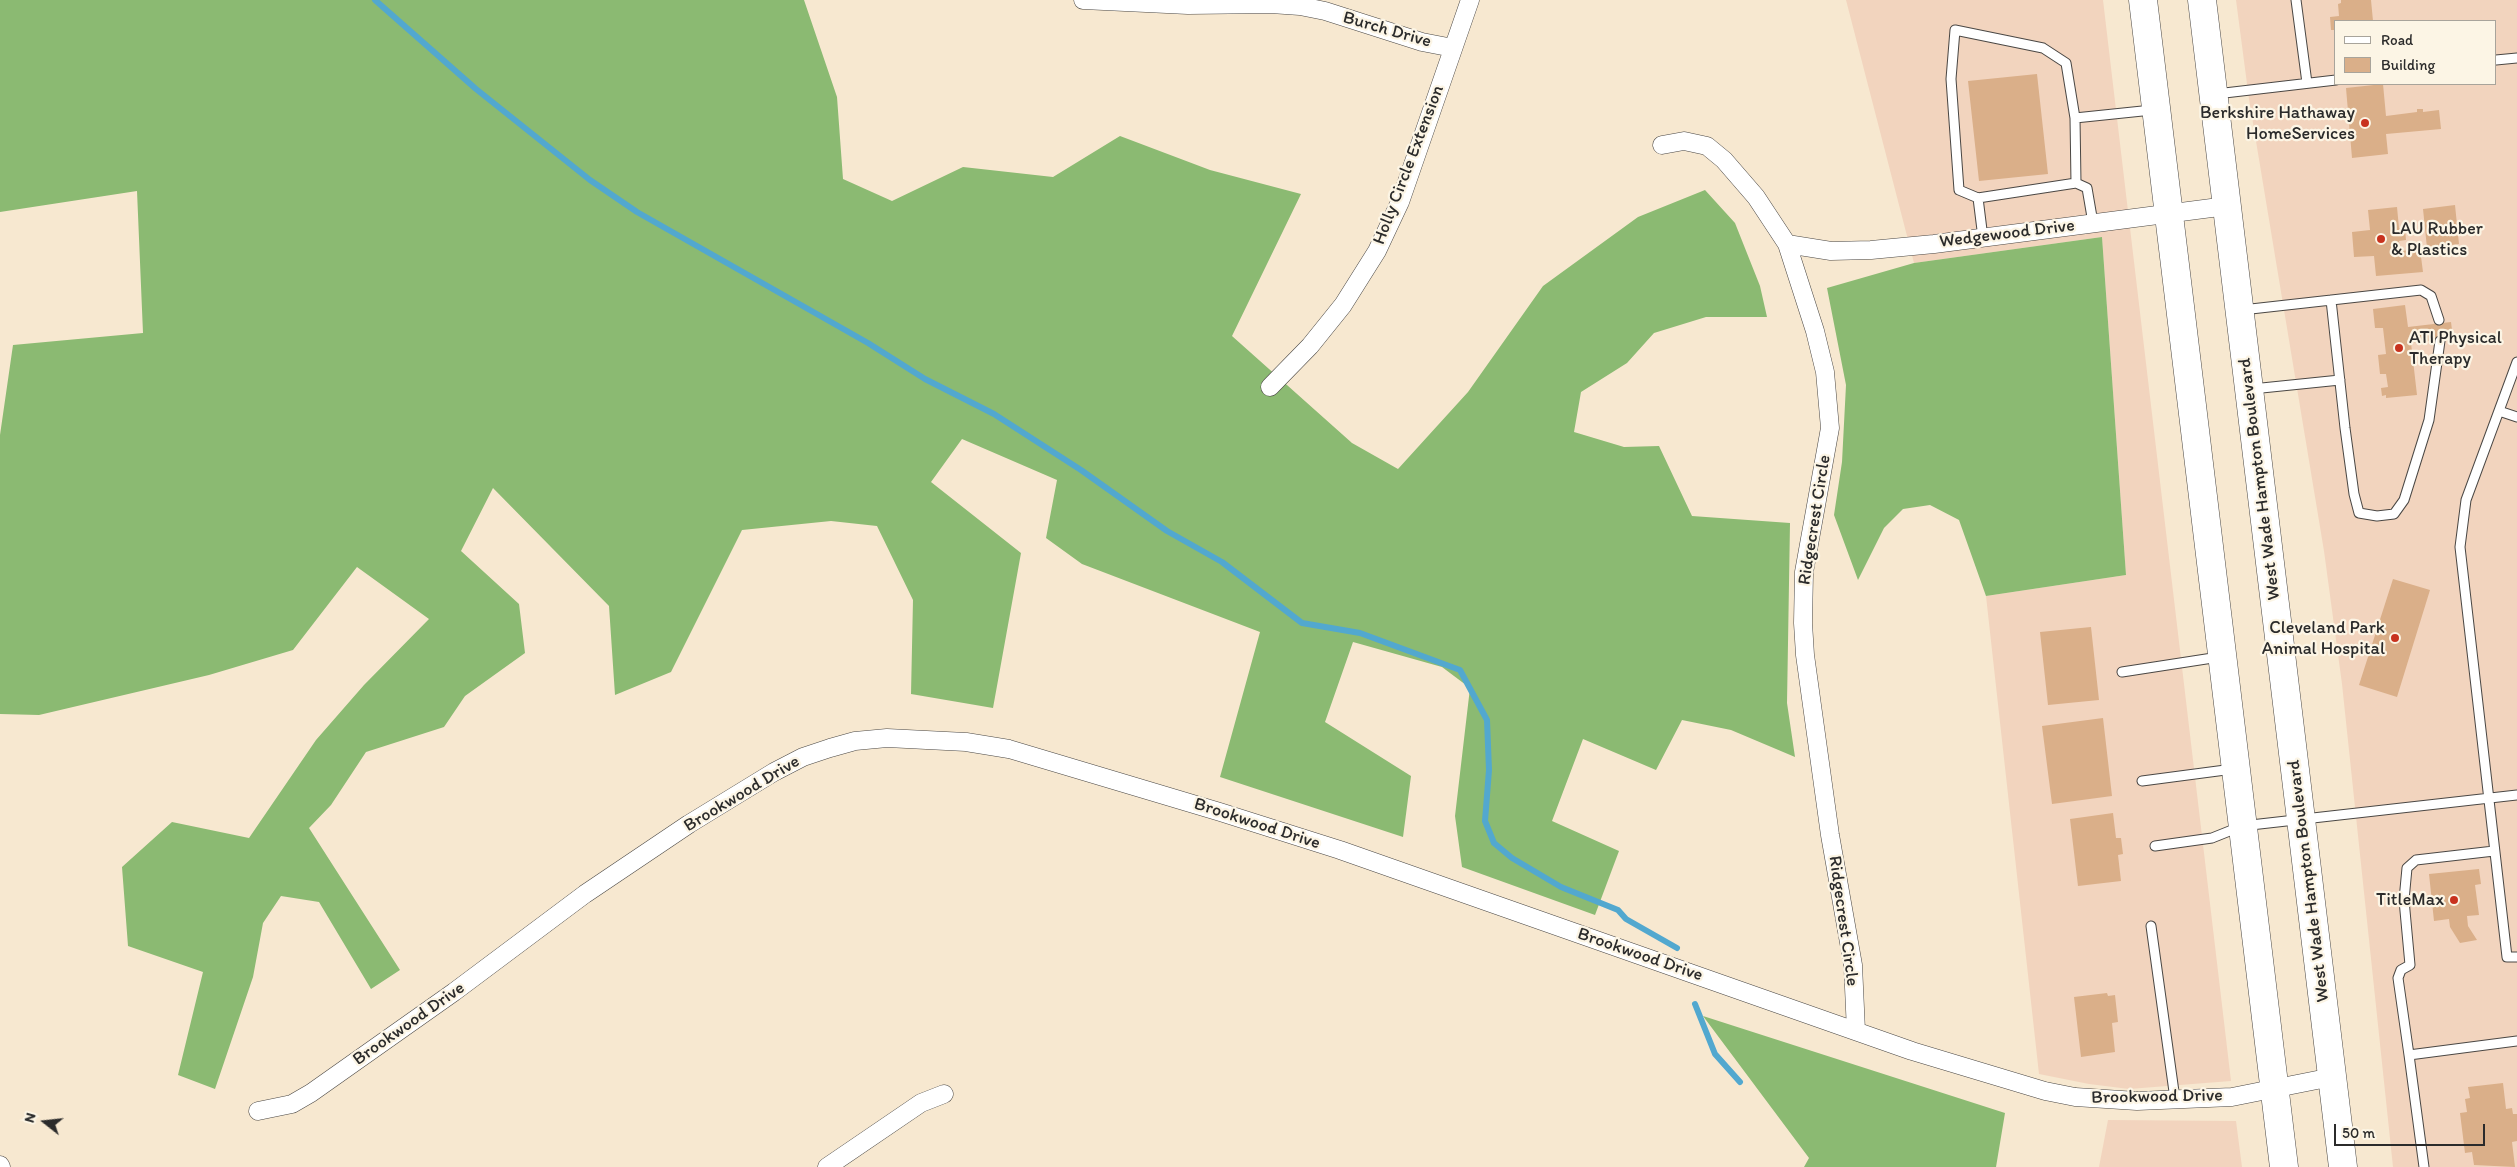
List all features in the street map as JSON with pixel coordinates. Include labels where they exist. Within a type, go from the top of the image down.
[{"type":"main road","points":[[2143,0],[2284,1167]]},
{"type":"main road","name":"West Wade Hampton Boulevard","points":[[2202,0],[2343,1167]]},
{"type":"street","name":"Burch Drive","points":[[1083,0],[1188,5],[1271,4],[1300,6],[1422,42],[1453,48]]},
{"type":"street","name":"Holly Circle Extension","points":[[1270,388],[1310,346],[1344,305],[1377,251],[1400,202],[1470,0]]},
{"type":"street","name":"Ridgecrest Circle","points":[[1662,145],[1684,142],[1707,146],[1724,160],[1756,197],[1787,244],[1815,331],[1829,404],[1830,428],[1804,572],[1803,623],[1805,655],[1830,835],[1853,966],[1856,1031]]},
{"type":"street","name":"Wedgewood Drive","points":[[1787,244],[1831,251],[1907,246],[2227,206]]},
{"type":"street","name":"Brookwood Drive","points":[[258,1111],[292,1104],[312,1093],[454,992],[584,894],[689,824],[774,772],[803,757],[830,748],[855,742],[887,738],[966,742],[1009,749],[1072,767],[1340,850],[1912,1051],[2045,1091],[2112,1101],[2175,1099],[2232,1096],[2332,1077]]},
{"type":"street","points":[[834,1165],[921,1103],[944,1094]]},
{"type":"lane","points":[[2296,0],[2307,83]]},
{"type":"lane","points":[[2076,183],[2075,118],[2066,63],[2043,48],[1955,30],[1951,79],[1959,190],[1978,198],[2076,183],[2087,188],[2093,223]]},
{"type":"lane","points":[[2497,60],[2517,58]]},
{"type":"lane","points":[[2213,95],[2334,80]]},
{"type":"lane","points":[[2075,118],[2156,109]]},
{"type":"lane","points":[[1978,198],[1983,238]]},
{"type":"lane","points":[[2239,310],[2421,290],[2431,296],[2439,320]]},
{"type":"lane","points":[[2331,300],[2354,494],[2359,513],[2378,516],[2394,514],[2404,500],[2429,420],[2440,340]]},
{"type":"lane","points":[[2517,362],[2466,500],[2460,547],[2507,957],[2517,957]]},
{"type":"lane","points":[[2249,389],[2340,380]]},
{"type":"lane","points":[[2499,411],[2517,417]]},
{"type":"lane","points":[[2122,672],[2222,657]]},
{"type":"lane","points":[[2142,781],[2235,768]]},
{"type":"lane","points":[[2155,846],[2212,838],[2242,826],[2517,795]]},
{"type":"lane","points":[[2424,1167],[2398,978],[2401,970],[2410,965],[2404,900],[2407,868],[2416,860],[2494,851]]},
{"type":"lane","points":[[2151,926],[2175,1099]]},
{"type":"lane","points":[[2409,1054],[2517,1041]]},
{"type":"shaded area","points":[[1846,0],[2103,0],[2231,1081],[2129,1089],[2089,1084],[2039,1074],[1986,596],[2126,575],[2102,237],[1914,263]]},
{"type":"shaded area","points":[[2236,0],[2517,0],[2517,1167],[2393,1167],[2342,684],[2324,551],[2249,99]]},
{"type":"shaded area","points":[[2108,1120],[2236,1121],[2242,1167],[2099,1167]]},
{"type":"green space","points":[[0,0],[804,0],[837,97],[843,179],[892,201],[963,167],[1053,177],[1120,136],[1210,170],[1301,194],[1232,336],[1352,443],[1398,469],[1468,392],[1543,286],[1638,217],[1705,190],[1735,223],[1760,286],[1767,317],[1706,317],[1654,333],[1627,363],[1581,392],[1574,432],[1624,447],[1659,446],[1692,516],[1790,523],[1787,703],[1795,757],[1731,730],[1682,720],[1656,770],[1583,739],[1552,821],[1619,851],[1595,915],[1462,867],[1455,816],[1470,688],[1442,667],[1353,642],[1325,722],[1411,776],[1403,837],[1220,777],[1260,632],[1082,564],[1046,538],[1057,480],[962,439],[931,482],[1021,553],[993,708],[911,694],[913,600],[877,526],[831,521],[742,530],[671,672],[615,695],[609,606],[493,488],[461,551],[519,604],[525,653],[465,696],[444,727],[366,752],[331,805],[309,828],[400,970],[371,989],[319,902],[281,896],[263,923],[253,977],[215,1089],[178,1075],[203,972],[128,946],[122,867],[172,822],[249,838],[316,740],[364,685],[429,619],[357,567],[293,650],[209,675],[39,715],[0,714],[0,435],[13,345],[143,333],[137,191],[0,212]]},
{"type":"green space","points":[[2102,237],[2126,575],[1986,596],[1959,520],[1930,505],[1903,509],[1884,528],[1858,580],[1834,515],[1842,462],[1846,385],[1827,288],[1914,263]]},
{"type":"green space","points":[[1703,1016],[2005,1113],[1996,1167],[1804,1167],[1809,1158]]},
{"type":"building","points":[[2341,0],[2371,0],[2373,20],[2334,20],[2334,30],[2331,30],[2330,17],[2339,16],[2338,4],[2341,3]]},
{"type":"building","points":[[2037,74],[2048,174],[1979,181],[1968,81]]},
{"type":"building","points":[[2383,85],[2386,116],[2417,112],[2417,109],[2423,109],[2423,112],[2439,110],[2441,129],[2386,134],[2388,154],[2352,158],[2346,88]]},
{"type":"building","points":[[2455,205],[2459,244],[2427,248],[2423,209]]},
{"type":"building","points":[[2397,207],[2399,228],[2405,228],[2406,240],[2399,241],[2400,251],[2420,249],[2423,272],[2376,276],[2374,256],[2354,257],[2352,232],[2370,230],[2368,210]]},
{"type":"building","name":"ATI Physical Therapy","points":[[2405,305],[2408,327],[2451,322],[2453,338],[2411,343],[2417,395],[2386,398],[2386,395],[2382,396],[2381,388],[2388,387],[2386,374],[2380,374],[2378,355],[2386,354],[2383,328],[2375,328],[2373,309]]},
{"type":"building","name":"Cleveland Park Animal Hospital","points":[[2393,579],[2430,590],[2397,697],[2359,685]]},
{"type":"building","points":[[2091,627],[2099,700],[2048,705],[2040,632]]},
{"type":"building","points":[[2103,718],[2112,796],[2052,804],[2042,726]]},
{"type":"building","points":[[2113,813],[2116,838],[2121,838],[2123,854],[2118,855],[2121,881],[2078,886],[2070,819]]},
{"type":"building","name":"TitleMax","points":[[2479,869],[2481,884],[2475,885],[2479,915],[2467,916],[2468,926],[2477,940],[2460,943],[2450,927],[2449,919],[2434,921],[2429,874]]},
{"type":"building","points":[[2107,993],[2108,996],[2115,995],[2118,1022],[2112,1023],[2115,1052],[2081,1057],[2074,997]]},
{"type":"building","points":[[2503,1083],[2506,1109],[2512,1108],[2513,1114],[2517,1114],[2517,1141],[2512,1142],[2515,1167],[2474,1165],[2472,1152],[2465,1153],[2460,1113],[2467,1112],[2465,1099],[2470,1098],[2468,1087]]},
{"type":"waterway","points":[[375,0],[476,89],[590,180],[637,212],[868,343],[925,379],[994,414],[1081,470],[1167,531],[1222,562],[1302,623],[1360,633],[1460,670],[1487,720],[1489,770],[1485,821],[1494,843],[1512,858],[1561,887],[1618,910],[1626,919],[1677,948]]},
{"type":"waterway","points":[[1695,1004],[1715,1054],[1740,1082]]},
{"type":"place","name":"Berkshire Hathaway HomeServices","points":[[2365,123]]},
{"type":"place","name":"LAU Rubber & Plastics","points":[[2381,239]]},
{"type":"place","name":"ATI Physical Therapy","points":[[2399,348]]},
{"type":"place","name":"Cleveland Park Animal Hospital","points":[[2395,638]]},
{"type":"place","name":"TitleMax","points":[[2454,900]]}]
